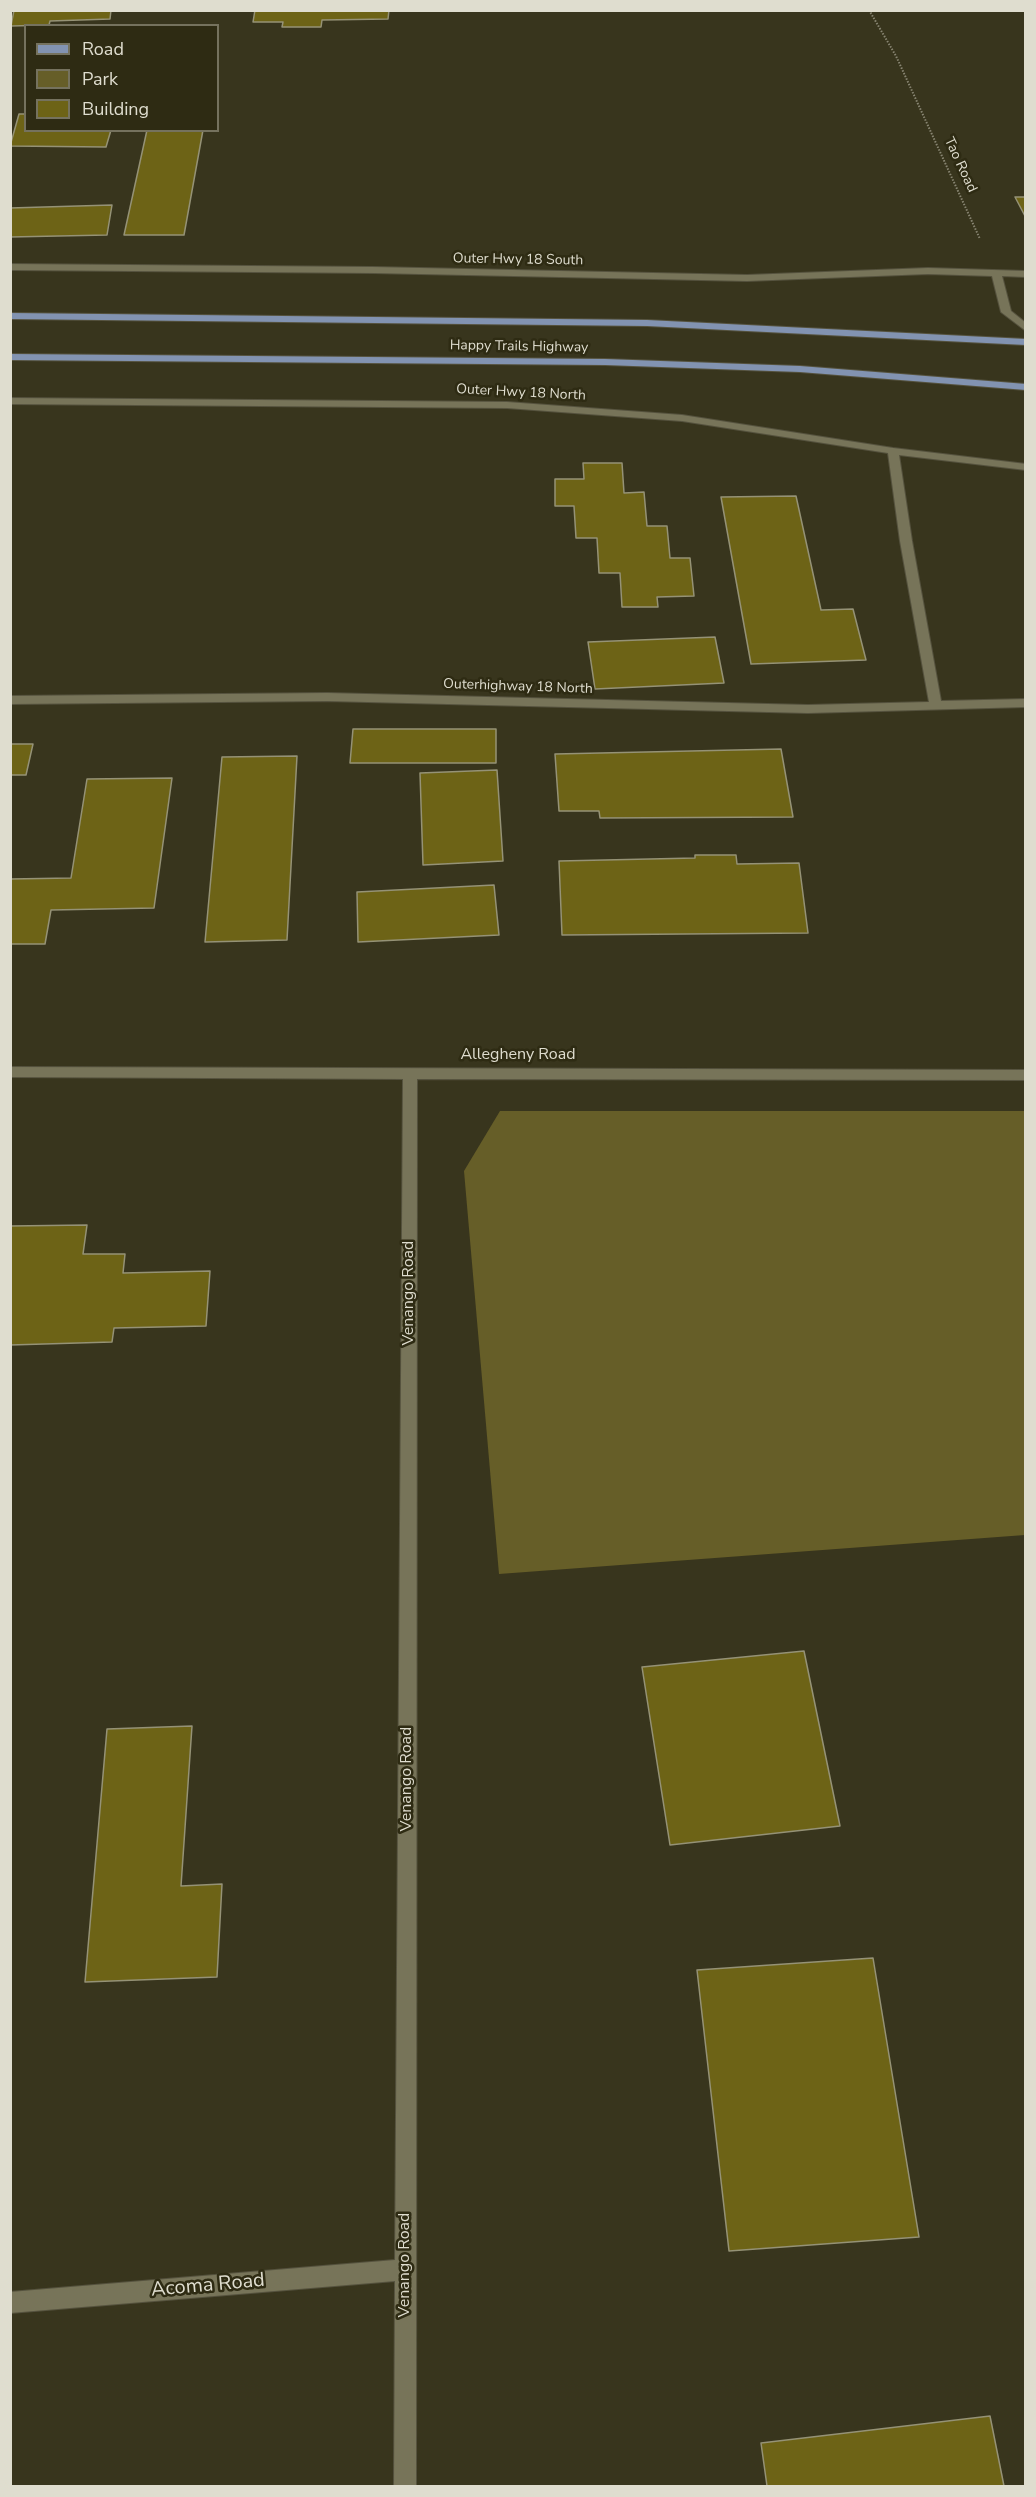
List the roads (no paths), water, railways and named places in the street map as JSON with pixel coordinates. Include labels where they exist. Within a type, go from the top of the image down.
[{"type":"main road","name":"Happy Trails Highway","points":[[10,316],[175,316],[647,323],[1026,342]]},
{"type":"main road","name":"Happy Trails Highway","points":[[10,357],[605,362],[800,369],[1026,387]]},
{"type":"street","name":"Outer Hwy 18 South","points":[[10,267],[373,270],[747,278],[928,271],[1026,274]]},
{"type":"street","points":[[996,272],[1005,312],[1026,328]]},
{"type":"street","name":"Outer Hwy 18 North","points":[[10,401],[507,405],[682,418],[893,451],[1026,467]]},
{"type":"street","points":[[893,451],[906,542],[936,706]]},
{"type":"street","name":"Outerhighway 18 North","points":[[10,700],[327,697],[808,710],[1026,703]]},
{"type":"street","name":"Allegheny Road","points":[[10,1072],[1026,1075]]},
{"type":"street","name":"Venango Road","points":[[405,2487],[410,1072]]},
{"type":"street","name":"Acoma Road","points":[[10,2303],[405,2270]]}]
